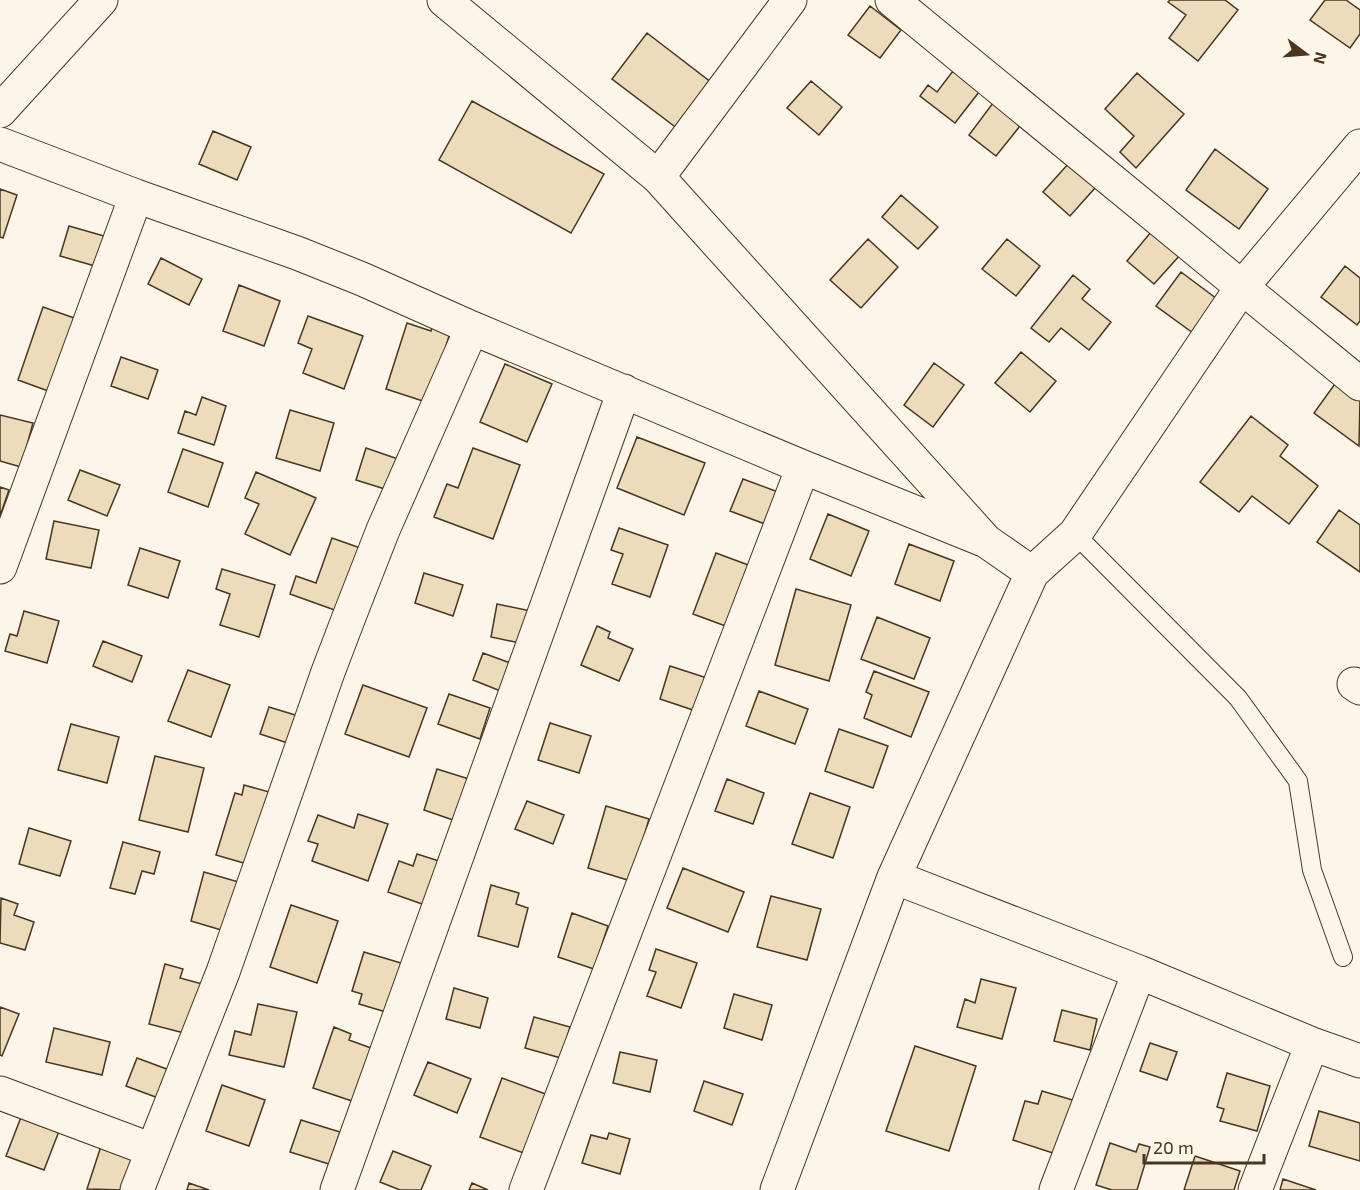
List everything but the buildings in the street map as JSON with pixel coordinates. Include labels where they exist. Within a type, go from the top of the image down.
[{"type":"street","points":[[0,111],[101,0]]},
{"type":"street","points":[[444,0],[658,177],[986,541]]},
{"type":"street","points":[[658,177],[790,0]]},
{"type":"street","points":[[892,0],[1360,384]]},
{"type":"street","points":[[0,144],[363,279],[472,328],[986,541],[1032,573]]},
{"type":"street","points":[[777,1190],[894,877],[1032,573],[1075,534],[1242,287],[1360,146]]},
{"type":"street","points":[[0,567],[136,196]]},
{"type":"street","points":[[137,1190],[223,972],[353,606],[383,530],[472,328]]},
{"type":"street","points":[[338,1190],[624,391]]},
{"type":"street","points":[[526,1190],[803,467]]},
{"type":"street","points":[[894,877],[1139,972],[1312,1044],[1360,1061]]},
{"type":"street","points":[[1056,1190],[1139,972]]},
{"type":"street","points":[[1255,1190],[1312,1044]]},
{"type":"street","points":[[0,1093],[152,1150]]},
{"type":"lane","points":[[1075,534],[1238,698],[1298,781],[1312,870],[1343,957]]}]
